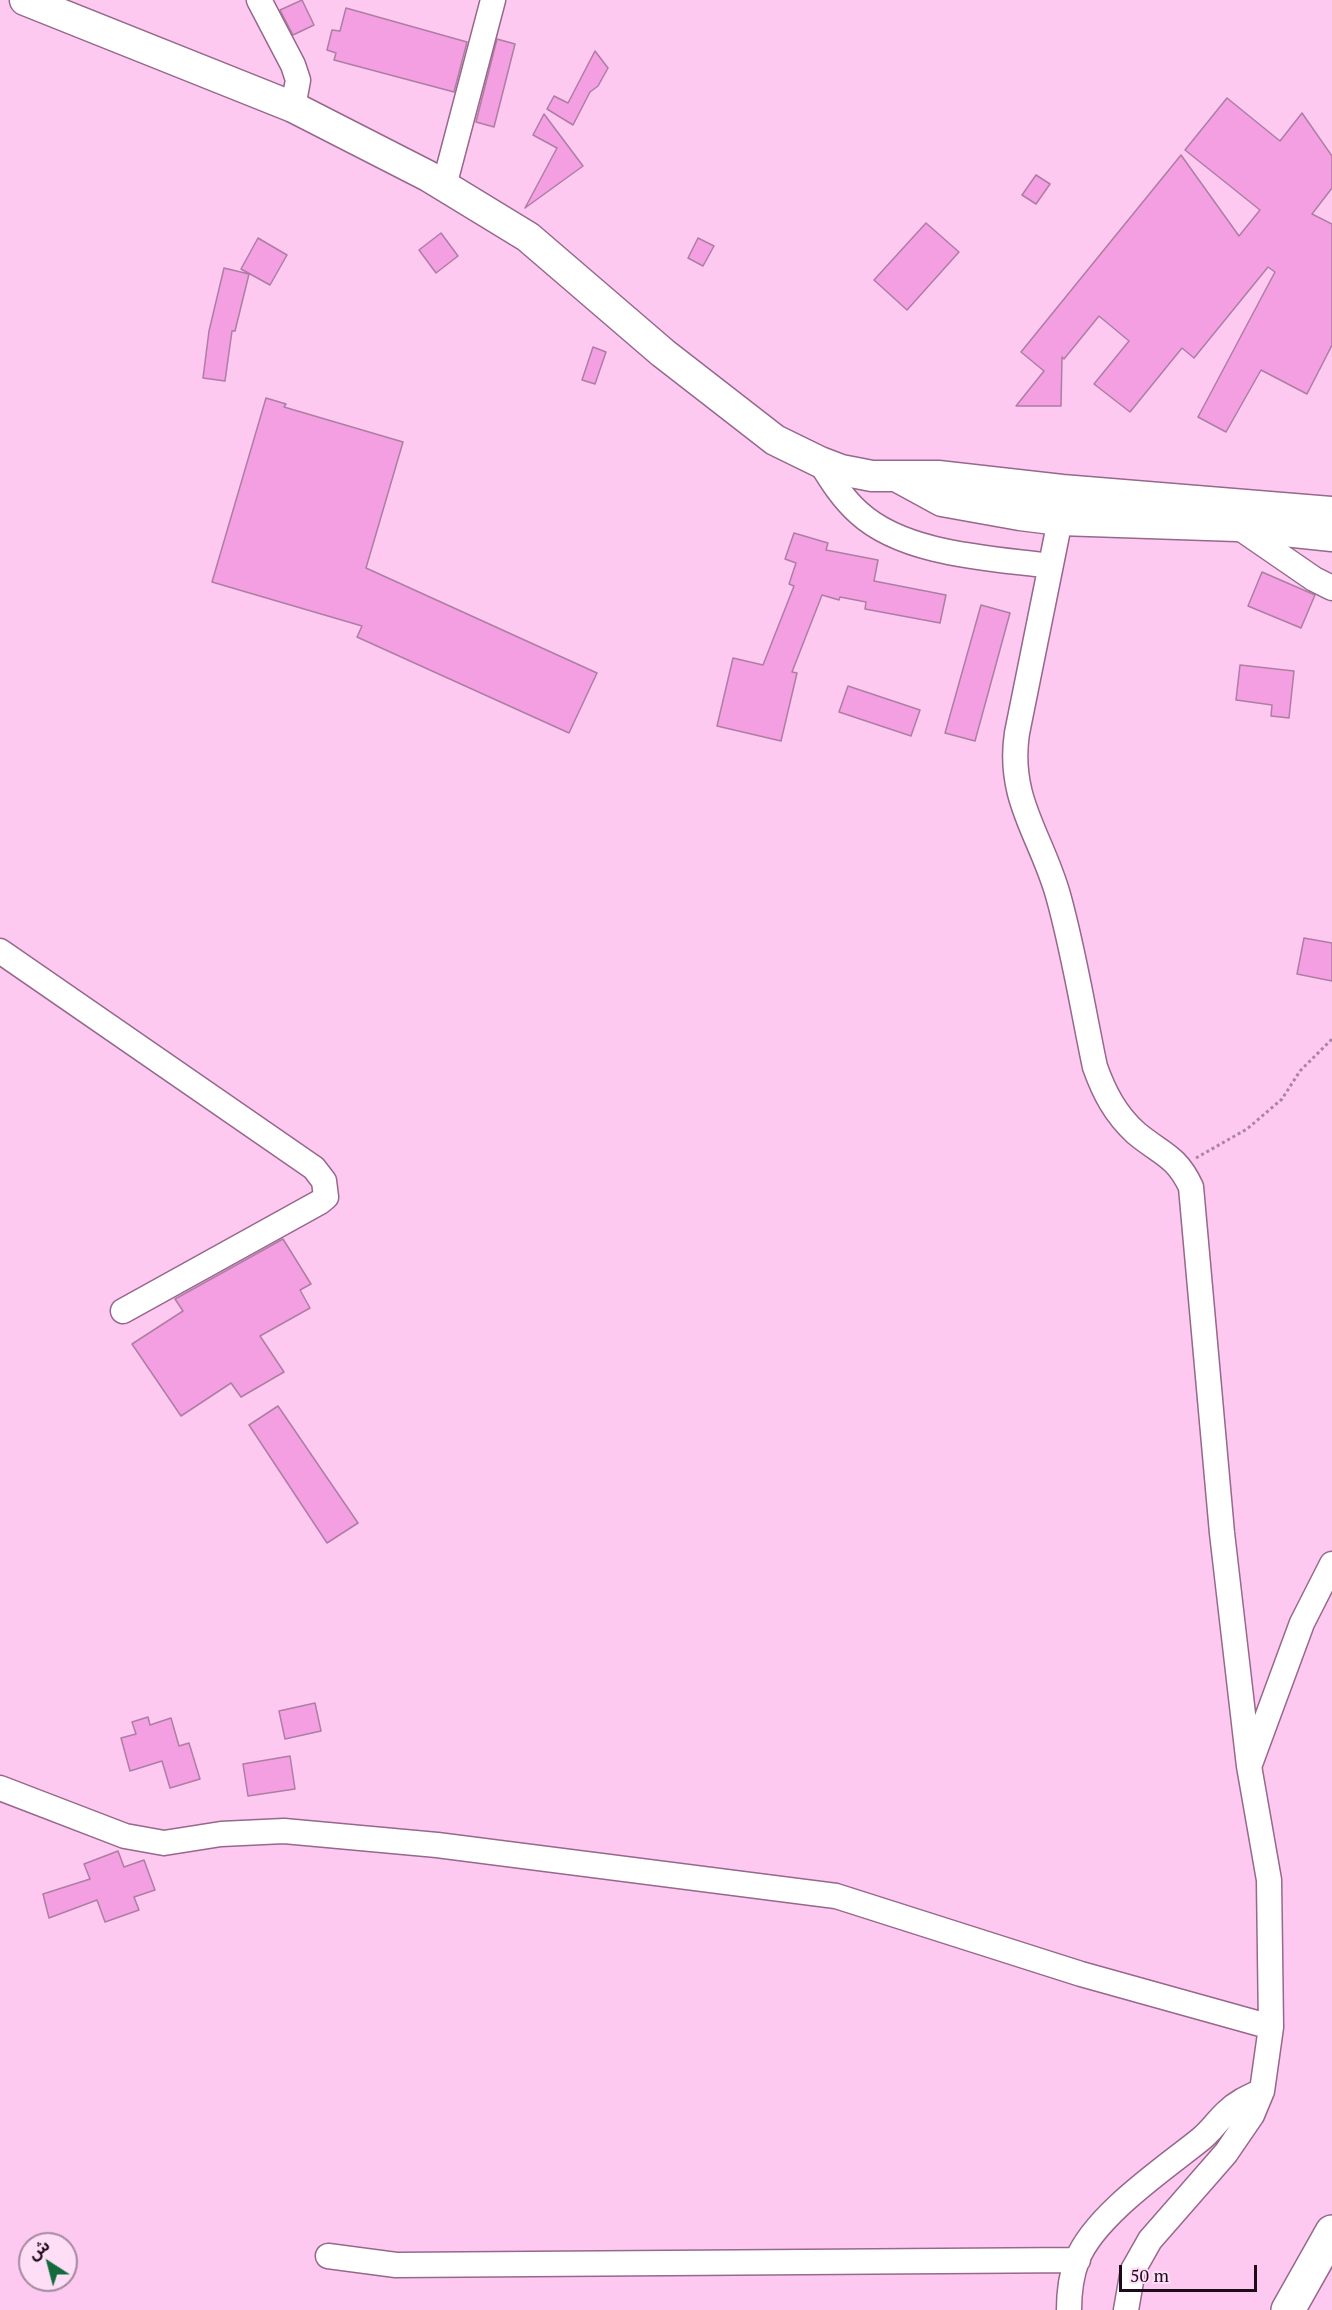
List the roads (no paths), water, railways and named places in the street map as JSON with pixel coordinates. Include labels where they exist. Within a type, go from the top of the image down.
[{"type":"highway","points":[[1288,2310],[1332,2232]]},
{"type":"main road","points":[[25,0],[293,107],[372,145],[444,186],[528,237],[663,353],[750,422],[775,440],[820,462],[857,473],[898,477],[938,476],[1062,490],[1332,512]]},
{"type":"main road","points":[[898,477],[942,501],[1060,520],[1237,526],[1332,536]]},
{"type":"street","points":[[259,0],[293,65],[298,80],[293,107]]},
{"type":"street","points":[[444,186],[493,0]]},
{"type":"street","points":[[820,462],[841,494],[859,514],[885,531],[953,552],[1050,566]]},
{"type":"street","points":[[1060,520],[1017,733],[1014,755],[1015,778],[1019,799],[1056,887],[1095,1067],[1104,1092],[1118,1115],[1137,1134],[1182,1167],[1191,1187],[1195,1209],[1222,1533],[1249,1766],[1269,1880],[1272,2027],[1262,2091],[1252,2115],[1226,2153],[1150,2241],[1133,2270],[1126,2310]]},
{"type":"street","points":[[1237,526],[1314,579],[1332,588]]},
{"type":"street","points":[[0,951],[314,1168],[324,1181],[326,1197],[320,1202],[123,1311]]},
{"type":"street","points":[[1249,1766],[1302,1623],[1332,1564]]},
{"type":"street","points":[[0,1788],[125,1836],[164,1843],[221,1834],[284,1832],[437,1845],[836,1896],[1081,1974],[1272,2027]]},
{"type":"street","points":[[1069,2310],[1069,2291],[1078,2260],[1093,2235],[1124,2201],[1205,2136],[1240,2101],[1262,2091]]},
{"type":"street","points":[[328,2256],[396,2265],[1078,2260]]}]
